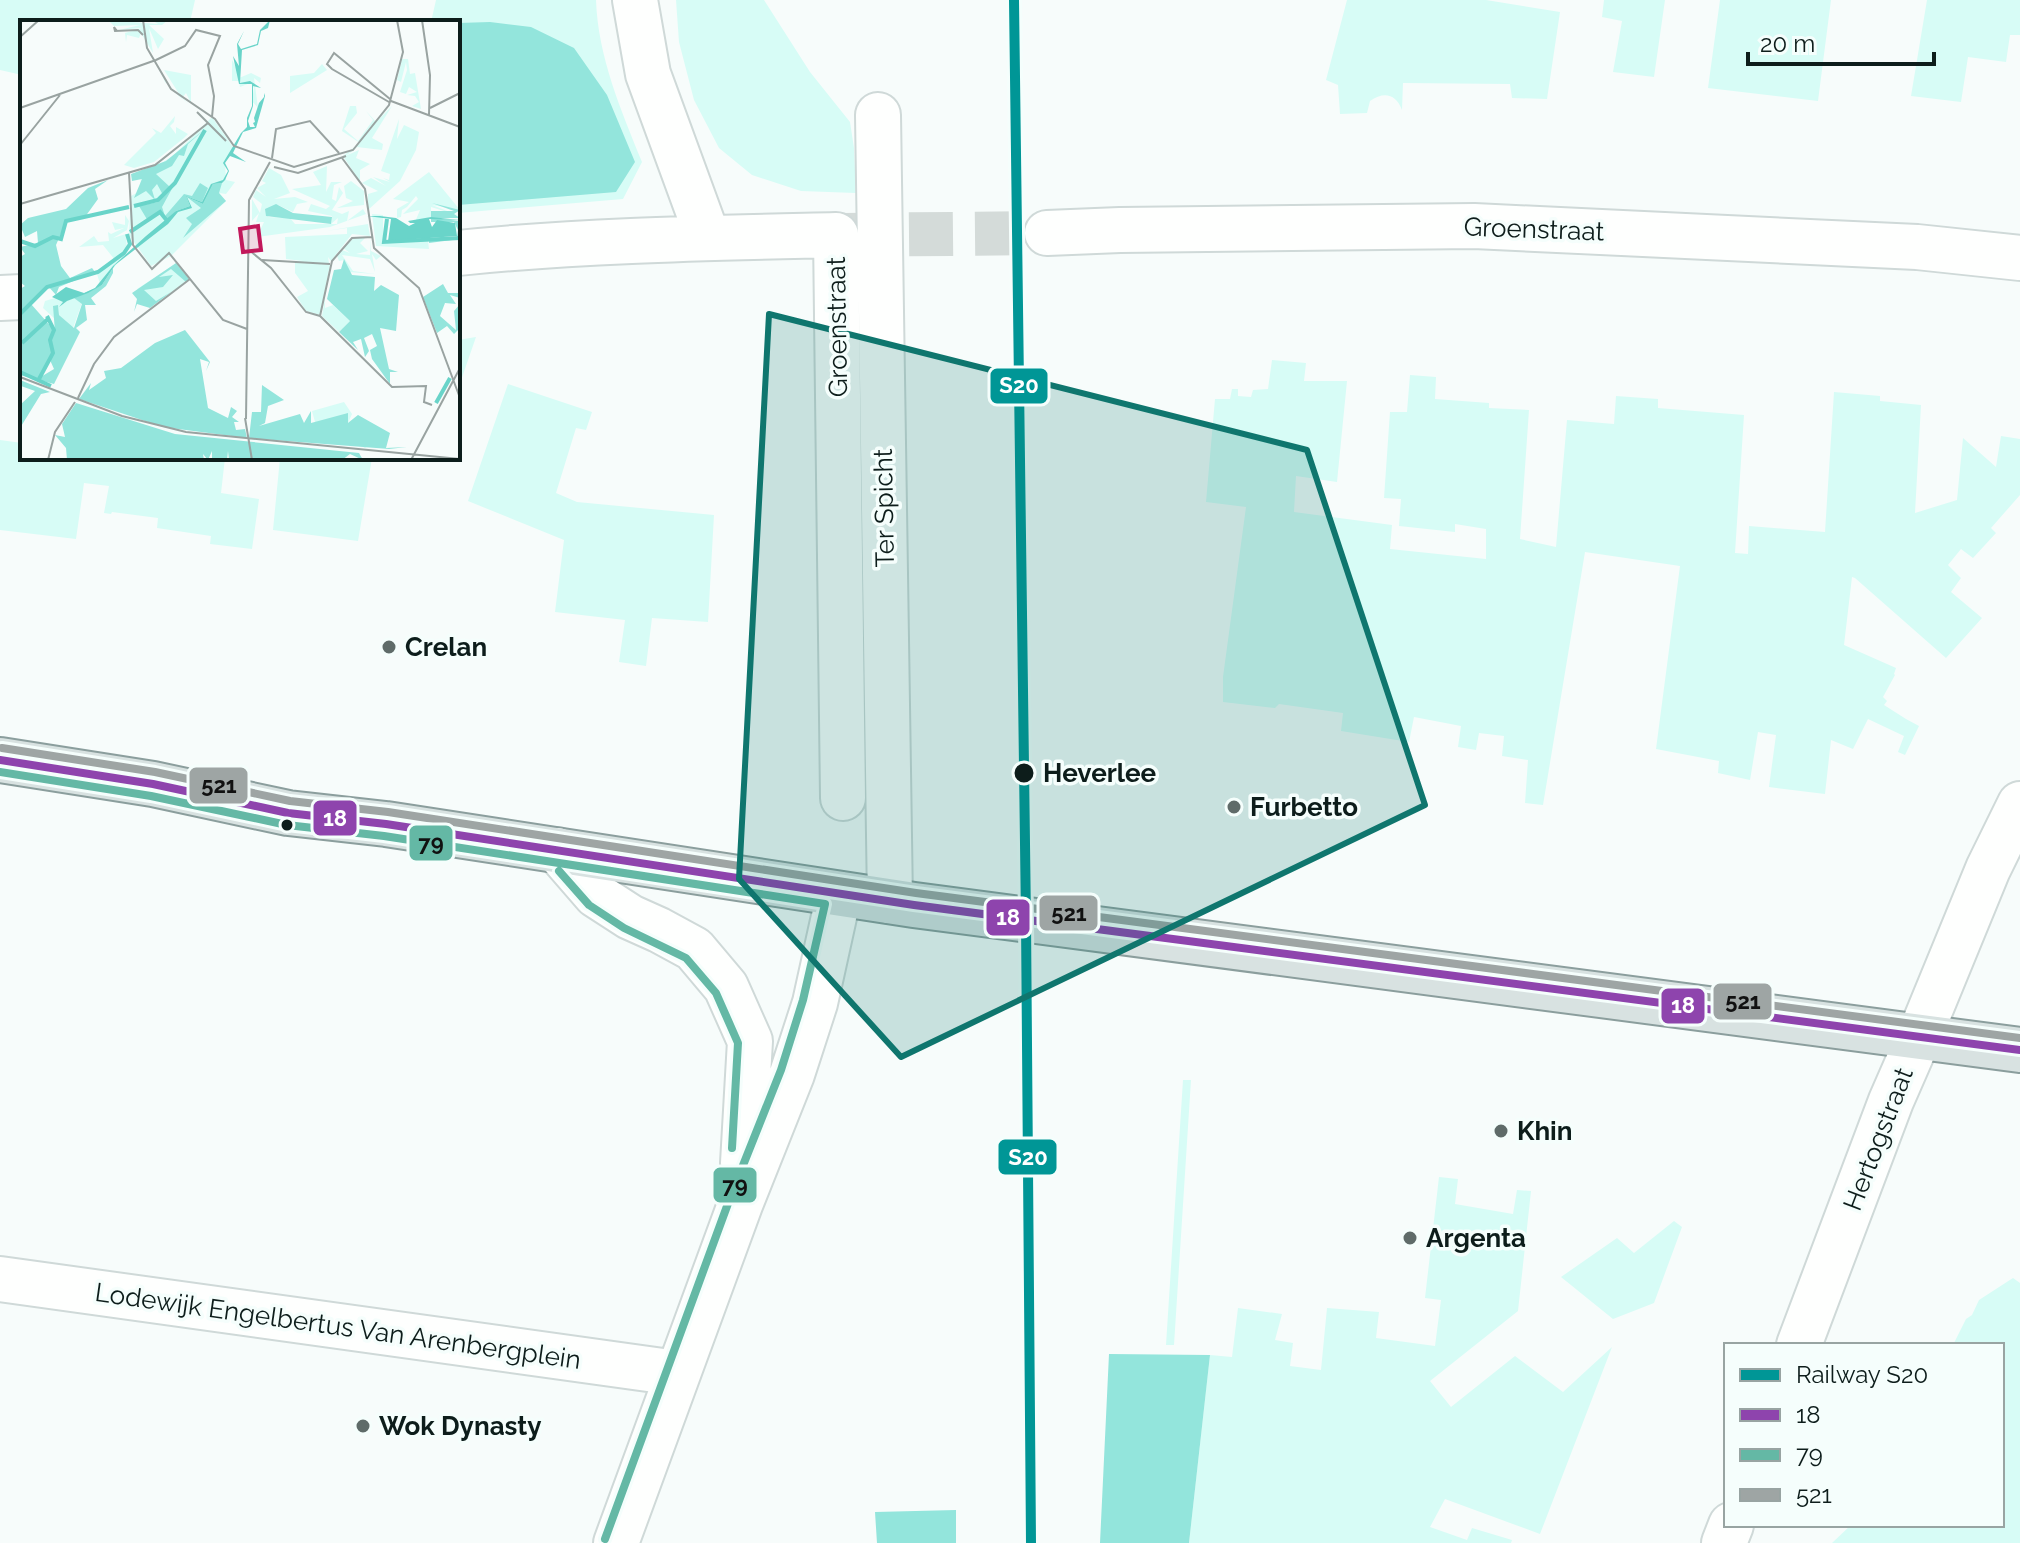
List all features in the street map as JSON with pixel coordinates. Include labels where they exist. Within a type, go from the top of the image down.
[{"type":"main road","points":[[0,760],[153,784],[288,813],[386,824],[839,894],[2020,1050]]},
{"type":"street","points":[[635,0],[648,74],[708,238]]},
{"type":"street","name":"Ter Spicht","points":[[878,115],[890,901]]},
{"type":"street","name":"Groenstraat","points":[[1047,233],[1474,226],[1917,247],[2020,258]]},
{"type":"street","name":"Groenstraat","points":[[460,253],[534,245],[836,235],[843,798]]},
{"type":"street","points":[[0,298],[20,297]]},
{"type":"street","name":"Hertogstraat","points":[[1800,1343],[1891,1101],[1988,869],[2020,804]]},
{"type":"street","points":[[557,850],[596,895],[630,917],[694,949],[726,987],[750,1041],[741,1202]]},
{"type":"street","points":[[616,1543],[741,1202],[792,1074],[815,1003],[839,894]]},
{"type":"street","name":"Lodewijk Engelbertus Van Arenbergplein","points":[[0,1279],[677,1373]]},
{"type":"highlighted area","points":[[769,314],[1307,450],[1425,805],[901,1057],[739,879]]},
{"type":"shaded area","points":[[0,0],[195,0],[190,20],[20,20],[20,75],[0,70]]},
{"type":"shaded area","points":[[436,0],[596,0],[606,63],[642,162],[623,199],[460,213],[460,20],[431,20]]},
{"type":"shaded area","points":[[676,0],[764,0],[810,72],[850,122],[856,193],[801,191],[752,175],[719,148],[694,100],[679,42]]},
{"type":"shaded area","points":[[1347,0],[1486,0],[1560,12],[1547,99],[1512,98],[1510,84],[1403,83],[1402,110],[1393,97],[1385,95],[1370,101],[1367,113],[1340,114],[1338,85],[1326,80]]},
{"type":"shaded area","points":[[1604,0],[1665,0],[1654,77],[1613,72],[1622,21],[1602,17]]},
{"type":"shaded area","points":[[1720,0],[1831,0],[1818,101],[1708,88]]},
{"type":"shaded area","points":[[1927,0],[2020,0],[2020,35],[2010,35],[2006,62],[1968,57],[1961,102],[1911,96]]},
{"type":"shaded area","points":[[490,22],[531,27],[574,48],[607,95],[635,162],[616,192],[460,205],[460,23]]},
{"type":"shaded area","points":[[476,337],[460,383],[460,340]]},
{"type":"shaded area","points":[[1272,360],[1306,363],[1304,381],[1347,381],[1337,482],[1296,476],[1294,512],[1392,525],[1390,549],[1486,559],[1486,529],[1455,524],[1455,532],[1399,526],[1401,499],[1384,498],[1390,412],[1407,412],[1410,375],[1436,377],[1435,399],[1489,403],[1489,408],[1529,410],[1520,539],[1556,547],[1567,420],[1614,424],[1616,396],[1658,399],[1658,408],[1744,415],[1735,553],[1748,554],[1749,526],[1825,532],[1834,392],[1880,396],[1880,401],[1921,405],[1915,513],[1957,500],[1963,438],[1996,467],[2001,436],[2020,439],[2020,495],[1991,528],[1996,533],[1973,558],[1961,549],[1948,565],[1961,578],[1951,592],[1982,618],[1946,658],[1852,577],[1844,645],[1896,668],[1883,697],[1887,701],[1884,705],[1919,726],[1905,755],[1898,752],[1904,736],[1868,719],[1853,749],[1831,740],[1825,794],[1769,787],[1776,735],[1758,732],[1750,780],[1718,773],[1719,761],[1656,749],[1680,566],[1585,552],[1543,805],[1525,803],[1528,760],[1502,756],[1504,736],[1479,733],[1476,750],[1458,747],[1461,726],[1414,717],[1409,742],[1341,731],[1343,713],[1279,704],[1275,708],[1223,702],[1223,677],[1246,507],[1206,502],[1215,399],[1230,399],[1232,389],[1238,389],[1238,396],[1251,397],[1253,390],[1268,389]]},
{"type":"shaded area","points":[[508,384],[592,412],[586,430],[576,428],[556,493],[577,502],[714,515],[708,622],[652,618],[646,666],[619,662],[625,620],[555,612],[564,540],[468,501]]},
{"type":"shaded area","points":[[0,440],[20,443],[20,460],[225,460],[221,493],[259,499],[252,549],[210,544],[211,536],[157,528],[158,518],[104,513],[109,486],[84,483],[76,539],[0,530]]},
{"type":"shaded area","points":[[280,460],[372,460],[358,541],[273,530]]},
{"type":"shaded area","points":[[1183,1080],[1191,1080],[1174,1345],[1166,1345]]},
{"type":"shaded area","points":[[1439,1177],[1458,1179],[1455,1204],[1513,1214],[1517,1190],[1531,1191],[1518,1311],[1430,1381],[1451,1407],[1515,1356],[1563,1392],[1612,1347],[1540,1534],[1445,1499],[1430,1527],[1467,1540],[1472,1528],[1512,1540],[1511,1543],[1189,1543],[1210,1355],[1232,1357],[1238,1308],[1282,1314],[1275,1340],[1293,1343],[1290,1366],[1321,1370],[1327,1308],[1379,1312],[1376,1338],[1435,1346],[1441,1300],[1425,1298]]},
{"type":"shaded area","points":[[1674,1221],[1682,1227],[1654,1303],[1613,1319],[1561,1277],[1617,1238],[1634,1253]]},
{"type":"shaded area","points":[[2013,1278],[2020,1283],[2020,1543],[1832,1543],[1849,1527],[2004,1527],[2004,1343],[1954,1343],[1979,1300]]},
{"type":"shaded area","points":[[1109,1354],[1210,1355],[1189,1543],[1100,1543]]},
{"type":"shaded area","points":[[956,1510],[956,1543],[877,1543],[875,1512]]},
{"type":"tunnel","points":[[843,235],[1047,233]]},
{"type":"rail line","name":"S20","points":[[1014,0],[1031,1543]]},
{"type":"transit line","name":"521","points":[[2,748],[155,772],[290,801],[388,812],[916,893],[2020,1038]]},
{"type":"transit line","name":"18","points":[[0,760],[153,784],[288,813],[386,824],[914,905],[2020,1050]]},
{"type":"transit line","name":"79","points":[[0,772],[151,796],[287,825],[384,836],[825,904],[803,1000],[781,1070],[730,1198],[605,1539]]},
{"type":"transit line","name":"79","points":[[559,871],[589,905],[624,928],[686,958],[716,993],[738,1043],[732,1148]]},
{"type":"place","name":"Crelan","points":[[389,647]]},
{"type":"place","name":"Heverlee","points":[[1024,773]]},
{"type":"place","name":"Furbetto","points":[[1234,807]]},
{"type":"place","name":"Khin","points":[[1501,1131]]},
{"type":"place","name":"Argenta","points":[[1410,1238]]},
{"type":"place","name":"Wok Dynasty","points":[[363,1426]]}]
